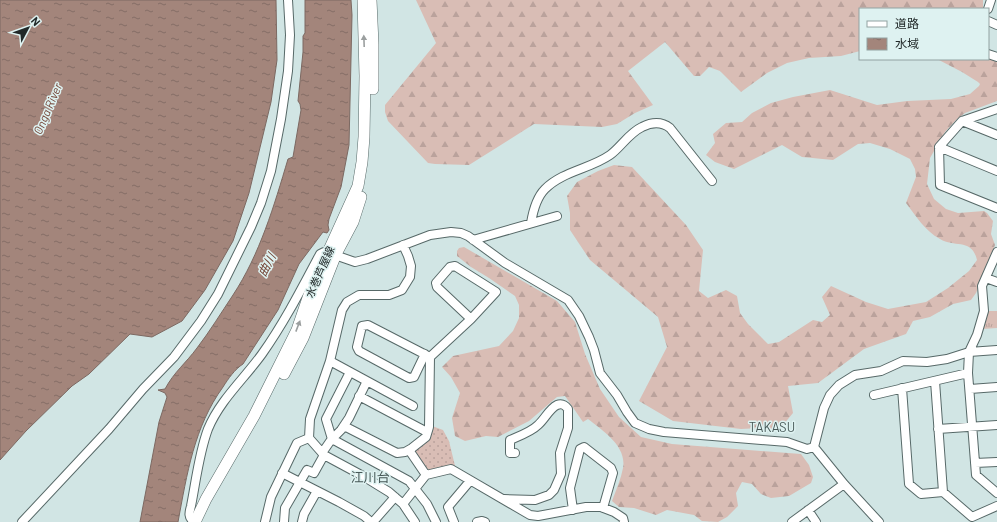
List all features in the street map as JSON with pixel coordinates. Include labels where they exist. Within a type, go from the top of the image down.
[{"type":"main road","name":"水巻芦屋線","points":[[203,522],[302,338],[358,186],[364,137],[365,76],[363,0]]},
{"type":"main road","name":"水巻芦屋線","points":[[195,522],[206,499],[254,416],[297,330],[310,292],[353,222],[369,163],[372,118],[373,44],[371,0]]},
{"type":"street","points":[[22,522],[109,429],[143,389],[174,358],[201,321],[225,281],[251,227],[261,203],[269,177],[281,119],[288,71],[290,35],[288,0]]},
{"type":"street","points":[[997,109],[962,121],[939,147],[940,185],[997,208]]},
{"type":"street","points":[[962,121],[997,135]]},
{"type":"street","points":[[531,223],[533,211],[545,190],[558,179],[609,156],[629,136],[640,128],[652,123],[658,122],[666,124],[712,181]]},
{"type":"street","points":[[939,147],[997,171]]},
{"type":"street","points":[[473,240],[557,216]]},
{"type":"street","points":[[195,522],[190,519],[189,515],[203,449],[208,430],[214,416],[278,330],[320,254],[324,252],[355,262],[367,259],[430,235],[443,232],[461,233],[505,263],[568,300],[580,316],[594,350],[600,373],[617,395],[635,423],[649,429],[664,432],[787,442],[807,449],[814,447]]},
{"type":"street","points":[[403,245],[411,266],[410,277],[402,290],[389,295],[360,295],[347,302],[342,310],[330,361],[310,419],[309,438],[323,454],[363,476],[396,497],[404,504],[415,522]]},
{"type":"street","points":[[997,252],[982,286],[984,311],[977,335],[969,352],[968,373],[976,475],[997,493]]},
{"type":"street","points":[[427,355],[368,325],[362,326],[357,347],[359,351],[409,378],[414,376],[427,355],[471,319],[496,292],[455,266],[450,267],[436,283],[437,287],[471,319]]},
{"type":"street","points":[[986,278],[997,282]]},
{"type":"street","points":[[814,447],[827,401],[835,388],[855,375],[881,371],[903,361],[927,362],[947,359],[969,352],[997,350]]},
{"type":"street","points":[[344,426],[398,453],[409,450],[426,437],[429,427],[427,355]]},
{"type":"street","points":[[330,361],[413,406]]},
{"type":"street","points":[[350,372],[326,419],[332,439],[409,481],[427,504],[436,522]]},
{"type":"street","points":[[874,395],[968,373]]},
{"type":"street","points":[[284,522],[285,508],[307,470],[314,473],[332,439],[344,426],[367,381]]},
{"type":"street","points":[[935,381],[943,492],[972,517],[997,506]]},
{"type":"street","points":[[970,389],[997,387]]},
{"type":"street","points":[[902,388],[909,484],[921,494],[943,492]]},
{"type":"street","points":[[359,396],[428,432]]},
{"type":"street","points":[[503,499],[535,500],[549,495],[554,490],[561,474],[560,453],[568,428],[568,409],[565,405],[561,404],[552,408],[546,418],[537,426],[510,440],[510,453],[515,453]]},
{"type":"street","points":[[938,429],[997,425]]},
{"type":"street","points":[[265,522],[271,497],[297,442],[309,438]]},
{"type":"street","points":[[573,510],[570,488],[580,449],[584,447],[611,468],[613,473],[603,508]]},
{"type":"street","points":[[814,447],[844,484],[879,522]]},
{"type":"street","points":[[409,450],[426,475]]},
{"type":"street","points":[[975,463],[997,462]]},
{"type":"street","points":[[404,504],[426,475],[451,469],[538,519],[586,507],[603,508],[614,512],[623,518],[624,522]]},
{"type":"street","points":[[282,473],[364,516],[372,522],[396,497]]},
{"type":"street","points":[[454,522],[448,507],[470,481]]},
{"type":"street","points":[[792,522],[844,484]]},
{"type":"street","points":[[304,521],[317,491]]},
{"type":"street","points":[[808,510],[816,522]]},
{"type":"street","points":[[477,522],[485,522]]},
{"type":"green space","points":[[416,0],[983,0],[983,8],[859,8],[859,51],[841,56],[809,58],[787,63],[767,73],[741,92],[720,71],[709,67],[700,76],[694,76],[665,42],[628,71],[653,105],[635,113],[617,124],[602,127],[534,124],[469,165],[428,163],[388,121],[385,112],[385,105],[436,43]]},
{"type":"green space","points":[[989,58],[997,62],[997,101],[965,113],[945,132],[930,158],[927,184],[934,199],[946,209],[958,213],[984,211],[993,221],[991,234],[995,245],[976,293],[971,300],[953,304],[930,317],[913,321],[906,334],[864,349],[818,383],[788,386],[793,413],[783,425],[774,429],[741,429],[673,421],[639,401],[667,347],[658,317],[590,260],[570,230],[570,213],[567,196],[577,182],[598,171],[614,165],[632,167],[686,225],[703,250],[699,291],[708,298],[726,290],[737,296],[740,313],[748,324],[768,344],[779,342],[813,320],[822,322],[830,315],[822,297],[831,286],[866,302],[888,309],[926,302],[948,288],[969,271],[977,260],[975,253],[967,246],[946,242],[930,232],[906,203],[916,177],[915,169],[910,159],[890,149],[870,143],[858,144],[833,160],[802,157],[782,145],[734,169],[715,162],[706,155],[715,143],[713,134],[726,123],[742,122],[752,113],[771,103],[830,90],[877,105],[907,101],[951,99],[970,94],[980,84],[962,72],[939,60],[989,60]]},
{"type":"green space","points":[[464,247],[557,301],[575,322],[585,354],[600,389],[619,417],[641,437],[672,444],[801,454],[809,465],[813,477],[811,483],[789,496],[771,498],[761,494],[752,484],[742,482],[736,493],[738,506],[727,517],[718,522],[702,521],[694,515],[667,510],[656,515],[634,508],[619,507],[612,501],[623,468],[623,460],[618,446],[607,434],[588,419],[583,422],[565,396],[557,397],[529,421],[498,437],[486,436],[465,441],[455,436],[452,418],[460,393],[451,377],[442,367],[453,356],[499,346],[513,331],[519,318],[519,305],[515,296],[457,256],[457,251],[459,248]]},
{"type":"green space","points":[[986,311],[997,311],[997,328],[982,329]]},
{"type":"green space","points":[[432,426],[443,430],[449,441],[456,470],[428,471],[414,452],[414,450],[431,436]]},
{"type":"water","name":"Onga River","points":[[0,0],[276,0],[277,60],[271,102],[249,193],[233,241],[205,290],[182,321],[152,337],[130,334],[89,374],[72,386],[26,431],[0,460]]},
{"type":"water","name":"曲川","points":[[305,0],[351,0],[352,15],[349,145],[341,187],[329,219],[329,230],[327,233],[323,232],[299,264],[278,310],[243,364],[229,378],[213,402],[198,435],[193,452],[178,522],[140,522],[159,422],[167,397],[165,393],[158,390],[165,389],[172,378],[197,348],[243,279],[259,246],[288,159],[293,157],[301,110],[298,101],[303,52],[303,36],[305,33]]},
{"type":"district","name":"TAKASU","points":[[772,427]]},
{"type":"district","name":"江川台","points":[[370,477]]}]
